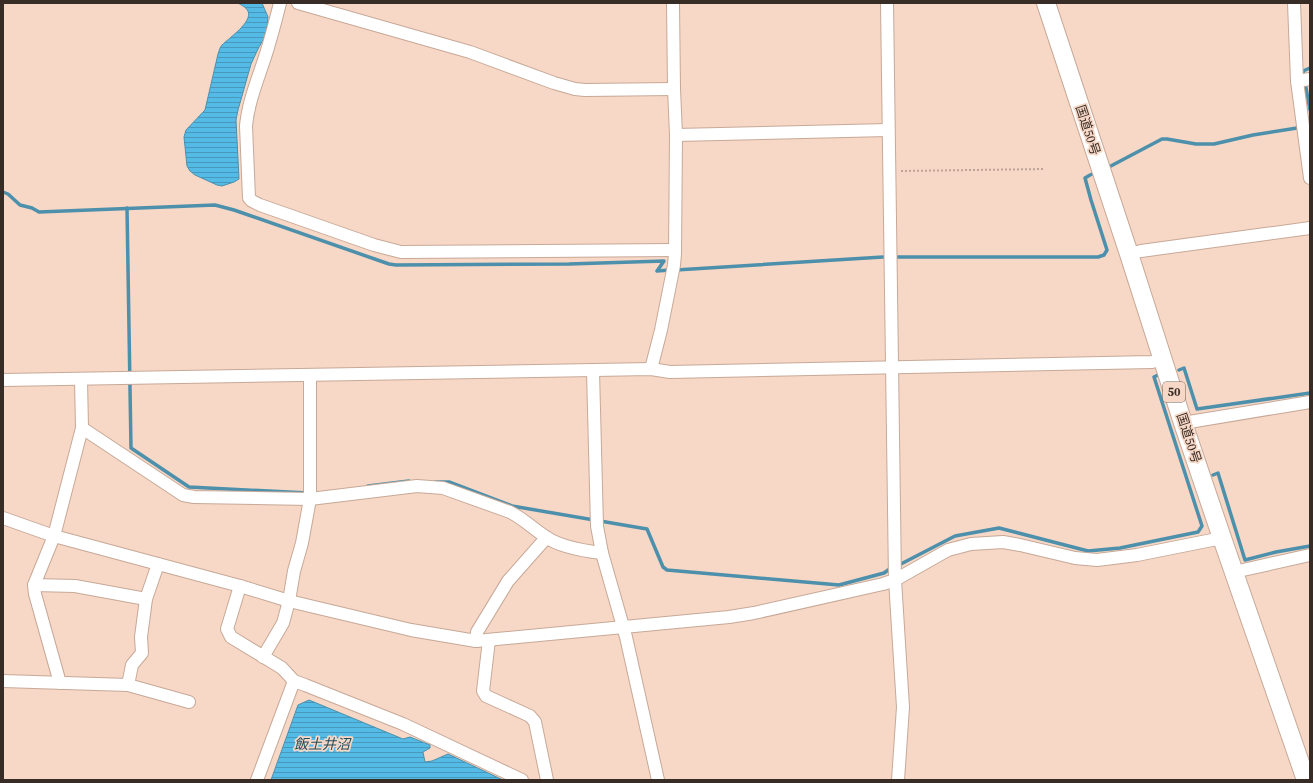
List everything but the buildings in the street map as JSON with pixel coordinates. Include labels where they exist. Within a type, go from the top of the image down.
[{"type":"highway","name":"国道50号","points":[[1046,3],[1183,423],[1306,780]]},
{"type":"street","points":[[280,3],[263,63],[252,92],[247,117],[246,126],[249,198],[252,201],[374,245],[401,252],[675,250]]},
{"type":"street","points":[[298,3],[470,52],[554,83],[575,89],[674,89]]},
{"type":"street","points":[[651,369],[663,323],[674,265],[675,250],[676,135],[673,3]]},
{"type":"street","points":[[887,3],[894,580],[903,708],[898,780]]},
{"type":"street","points":[[1294,3],[1297,81],[1310,178]]},
{"type":"street","points":[[1297,81],[1310,79]]},
{"type":"street","points":[[676,135],[888,130]]},
{"type":"street","points":[[1129,254],[1141,251],[1310,228]]},
{"type":"street","points":[[3,380],[310,376],[651,369],[670,372],[891,368],[1152,362],[1163,359]]},
{"type":"street","points":[[593,371],[597,526],[602,553],[626,637],[658,780]]},
{"type":"street","points":[[264,657],[283,623],[289,601],[294,571],[302,543],[310,500],[310,376]]},
{"type":"street","points":[[60,683],[35,594],[34,585],[54,536],[82,428],[81,379]]},
{"type":"street","points":[[1183,423],[1310,402]]},
{"type":"street","points":[[82,428],[183,494],[194,497],[310,500],[417,486],[443,488],[510,512],[520,517],[546,538],[561,544],[602,553]]},
{"type":"street","points":[[3,518],[54,536],[240,586],[289,601],[411,630],[476,641],[671,623],[754,613],[866,588],[894,580],[948,550],[971,544],[1003,542],[1075,558],[1097,560],[1137,555],[1222,538]]},
{"type":"street","points":[[476,641],[477,632],[508,581],[546,538]]},
{"type":"street","points":[[1234,572],[1310,555]]},
{"type":"street","points":[[128,685],[132,665],[142,653],[141,636],[146,599],[158,564]]},
{"type":"street","points":[[34,585],[75,586],[146,599]]},
{"type":"street","points":[[240,586],[227,628],[231,637],[282,668],[294,681],[402,724],[522,780]]},
{"type":"street","points":[[489,640],[483,691],[486,696],[530,716],[535,722],[546,780]]},
{"type":"street","points":[[3,681],[128,685],[189,702]]},
{"type":"street","points":[[257,780],[294,681]]},
{"type":"path","points":[[889,171],[1044,169]]},
{"type":"water","points":[[238,3],[262,3],[268,17],[264,38],[251,64],[236,120],[239,179],[222,186],[195,175],[190,171],[187,166],[184,137],[186,130],[205,110],[218,54],[222,45],[240,30],[247,20],[249,15],[248,11],[245,7]]},
{"type":"water","name":"飯土井沼","points":[[309,700],[403,739],[410,737],[430,745],[430,748],[423,752],[425,762],[432,761],[448,754],[503,780],[271,780],[298,705]]},
{"type":"waterway","points":[[1310,68],[1303,71],[1310,110]]},
{"type":"waterway","points":[[1107,168],[1162,139],[1196,144],[1214,144],[1253,135],[1310,126]]},
{"type":"waterway","points":[[897,257],[1098,257],[1104,255],[1107,250],[1085,178],[1097,172]]},
{"type":"waterway","points":[[3,192],[8,194],[20,205],[32,208],[39,212],[215,205],[234,210],[389,264],[396,265],[569,264],[664,261],[657,271],[670,270]]},
{"type":"waterway","points":[[127,208],[131,448],[189,487],[308,493]]},
{"type":"waterway","points":[[676,270],[883,257]]},
{"type":"waterway","points":[[1179,370],[1184,368],[1197,409],[1310,393]]},
{"type":"waterway","points":[[897,566],[955,536],[999,528],[1088,551],[1120,548],[1198,532],[1202,526],[1154,377],[1158,375]]},
{"type":"waterway","points":[[1213,475],[1218,473],[1245,560],[1276,552],[1310,546]]},
{"type":"waterway","points":[[368,486],[409,481]]},
{"type":"waterway","points":[[435,482],[449,482],[512,506],[647,529],[663,567],[667,570],[839,585],[884,573],[891,568]]}]
